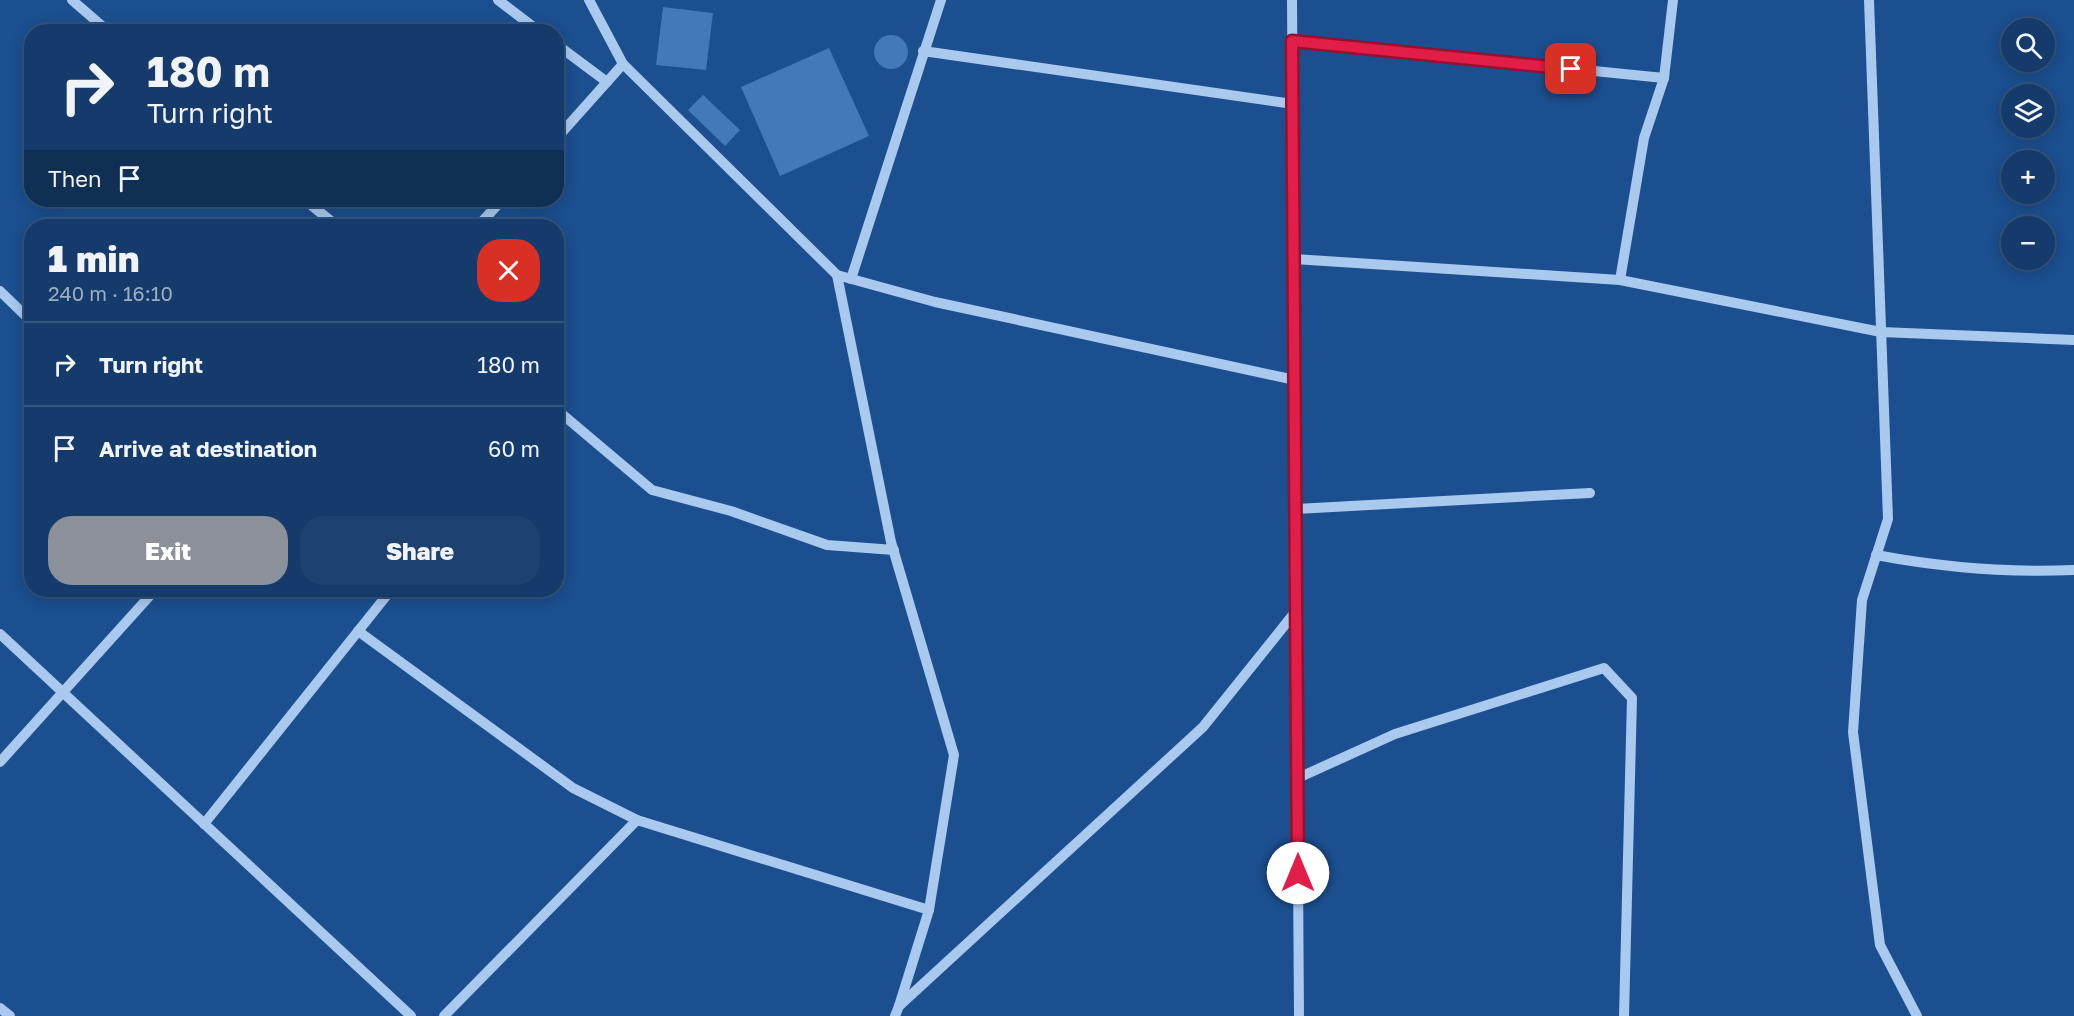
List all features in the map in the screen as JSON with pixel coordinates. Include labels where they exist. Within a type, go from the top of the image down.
[{"type":"street","points":[[72,0],[99,24]]},
{"type":"street","points":[[498,0],[530,24]]},
{"type":"street","points":[[589,0],[623,63],[837,276],[936,302],[1294,380]]},
{"type":"street","points":[[851,279],[941,0]]},
{"type":"street","points":[[1292,0],[1299,1016]]},
{"type":"street","points":[[1620,280],[1644,138],[1664,78],[1673,0]]},
{"type":"street","points":[[1869,0],[1888,519],[1862,600],[1853,732],[1880,945],[1917,1016]]},
{"type":"street","points":[[1292,41],[1664,78]]},
{"type":"street","points":[[564,50],[607,82]]},
{"type":"street","points":[[923,51],[1293,104]]},
{"type":"street","points":[[564,130],[623,63]]},
{"type":"street","points":[[314,207],[328,219]]},
{"type":"street","points":[[484,219],[496,207]]},
{"type":"street","points":[[1294,259],[1620,280],[1881,332],[2074,340]]},
{"type":"street","points":[[837,276],[894,550],[954,755],[928,910],[897,1011]]},
{"type":"street","points":[[0,291],[24,314]]},
{"type":"street","points":[[564,416],[652,490],[732,511],[827,545],[894,550]]},
{"type":"street","points":[[1296,509],[1590,493]]},
{"type":"street","points":[[1876,555],[1911,561],[2036,572],[2074,570]]},
{"type":"street","points":[[0,762],[149,597]]},
{"type":"street","points":[[204,824],[385,597]]},
{"type":"street","points":[[897,1011],[1203,727],[1296,611]]},
{"type":"street","points":[[358,631],[573,788],[637,820],[928,910]]},
{"type":"street","points":[[0,634],[411,1016]]},
{"type":"street","points":[[1298,778],[1395,734],[1604,668],[1632,698],[1624,1016]]},
{"type":"street","points":[[444,1016],[637,820]]},
{"type":"street","points":[[0,1008],[10,1016]]},
{"type":"building","points":[[663,7],[713,13],[706,70],[656,65]]},
{"type":"building","points":[[891,35],[903,40],[908,52],[903,64],[891,69],[879,64],[874,52],[879,40]]},
{"type":"building","points":[[829,48],[869,136],[780,176],[741,87]]},
{"type":"building","points":[[703,95],[740,130],[725,146],[688,110]]},
{"type":"route","points":[[1298,873],[1292,41],[1571,69]]}]
